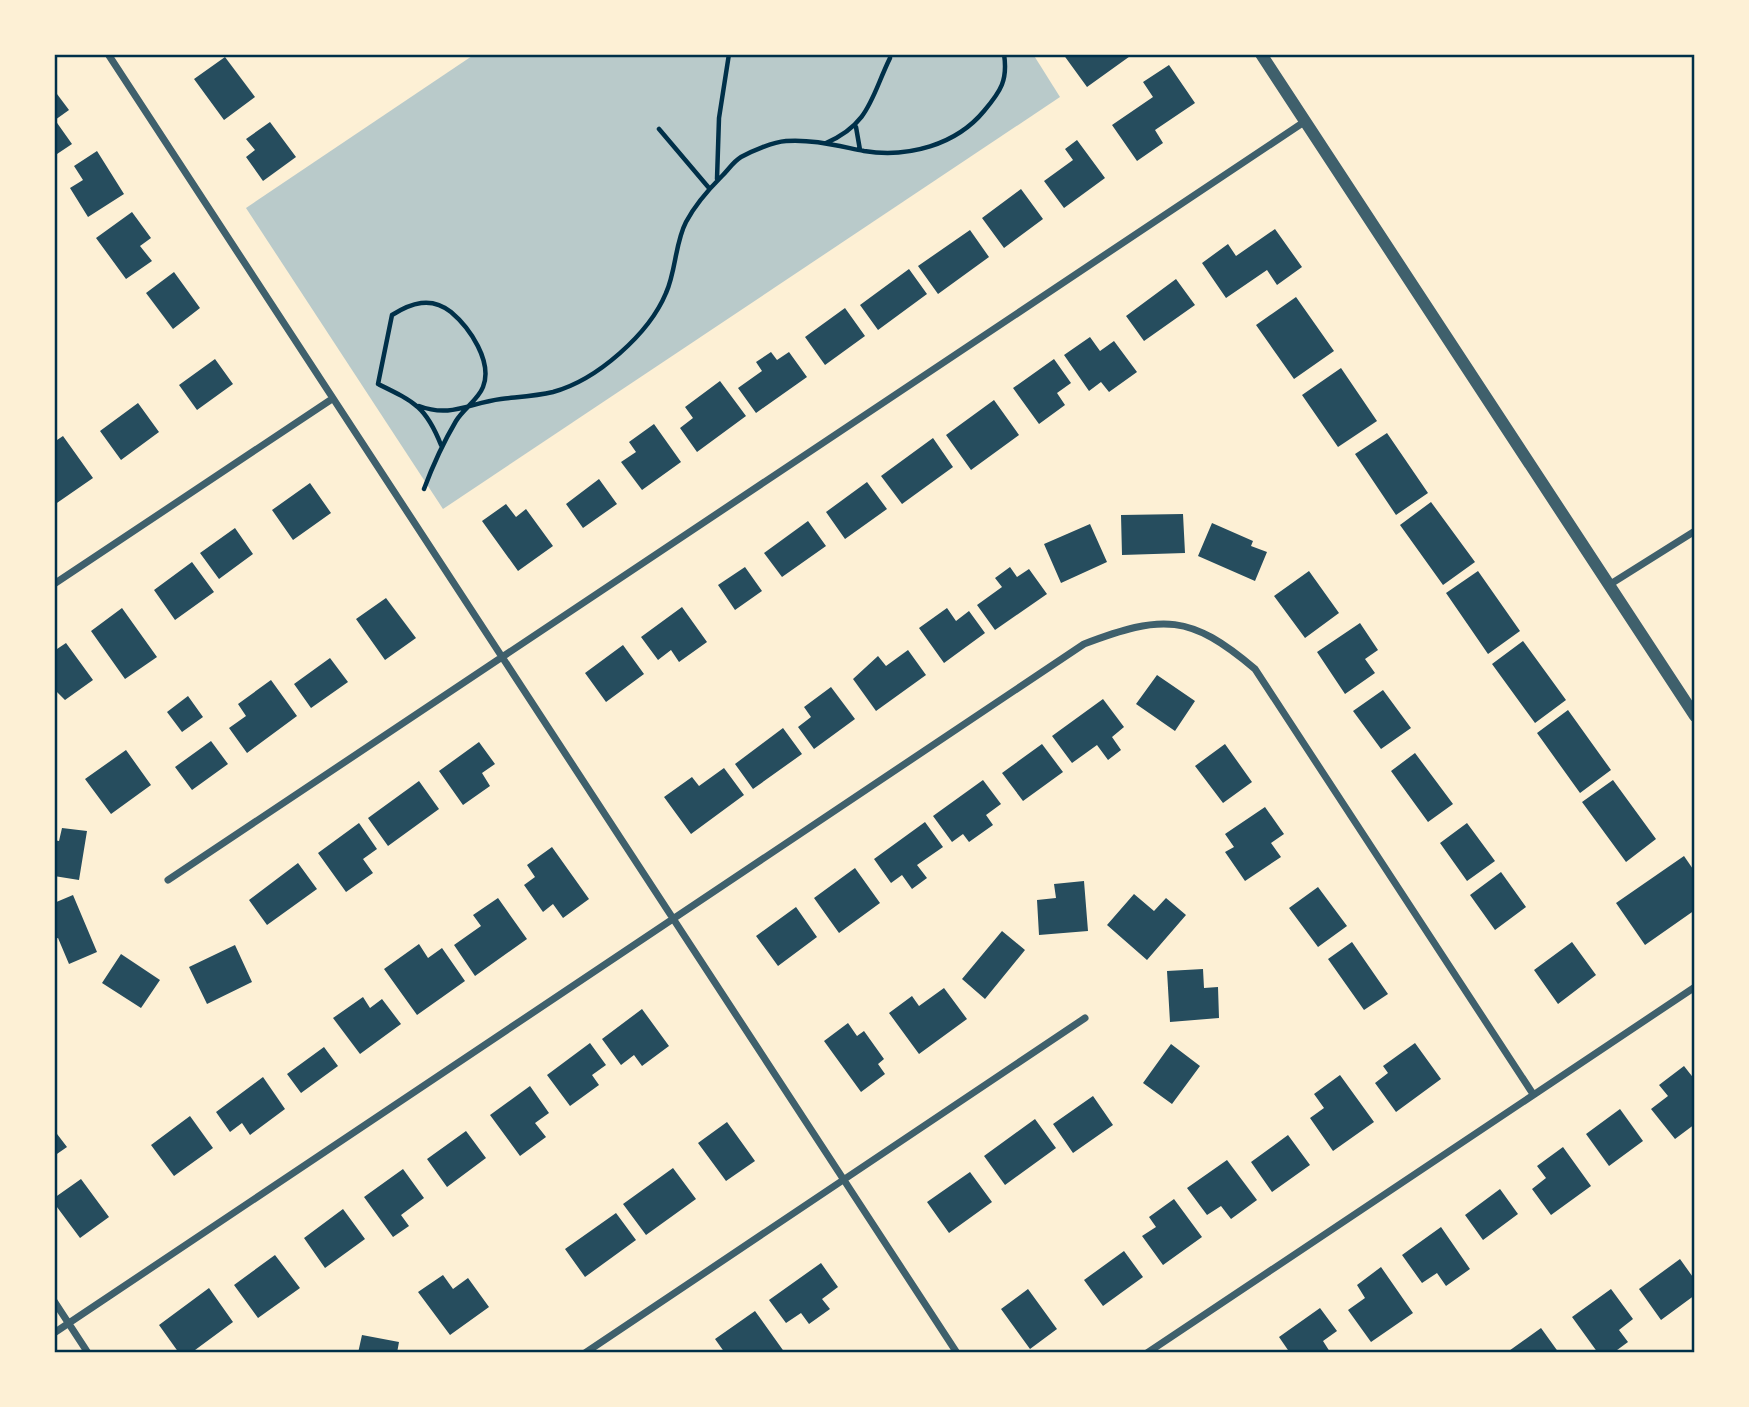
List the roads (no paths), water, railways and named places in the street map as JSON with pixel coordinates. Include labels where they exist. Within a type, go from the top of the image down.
[{"type":"street","points":[[108,54],[957,1353]]},
{"type":"street","points":[[1261,54],[1695,716]]},
{"type":"street","points":[[168,880],[503,659],[1304,122]]},
{"type":"street","points":[[54,584],[332,398]]},
{"type":"street","points":[[1609,585],[1695,531]]},
{"type":"street","points":[[54,1333],[1084,644],[1134,625],[1188,625],[1222,641],[1255,669],[1533,1094]]},
{"type":"street","points":[[1147,1353],[1695,987]]},
{"type":"street","points":[[584,1353],[1085,1018]]},
{"type":"street","points":[[54,1301],[88,1353]]}]
